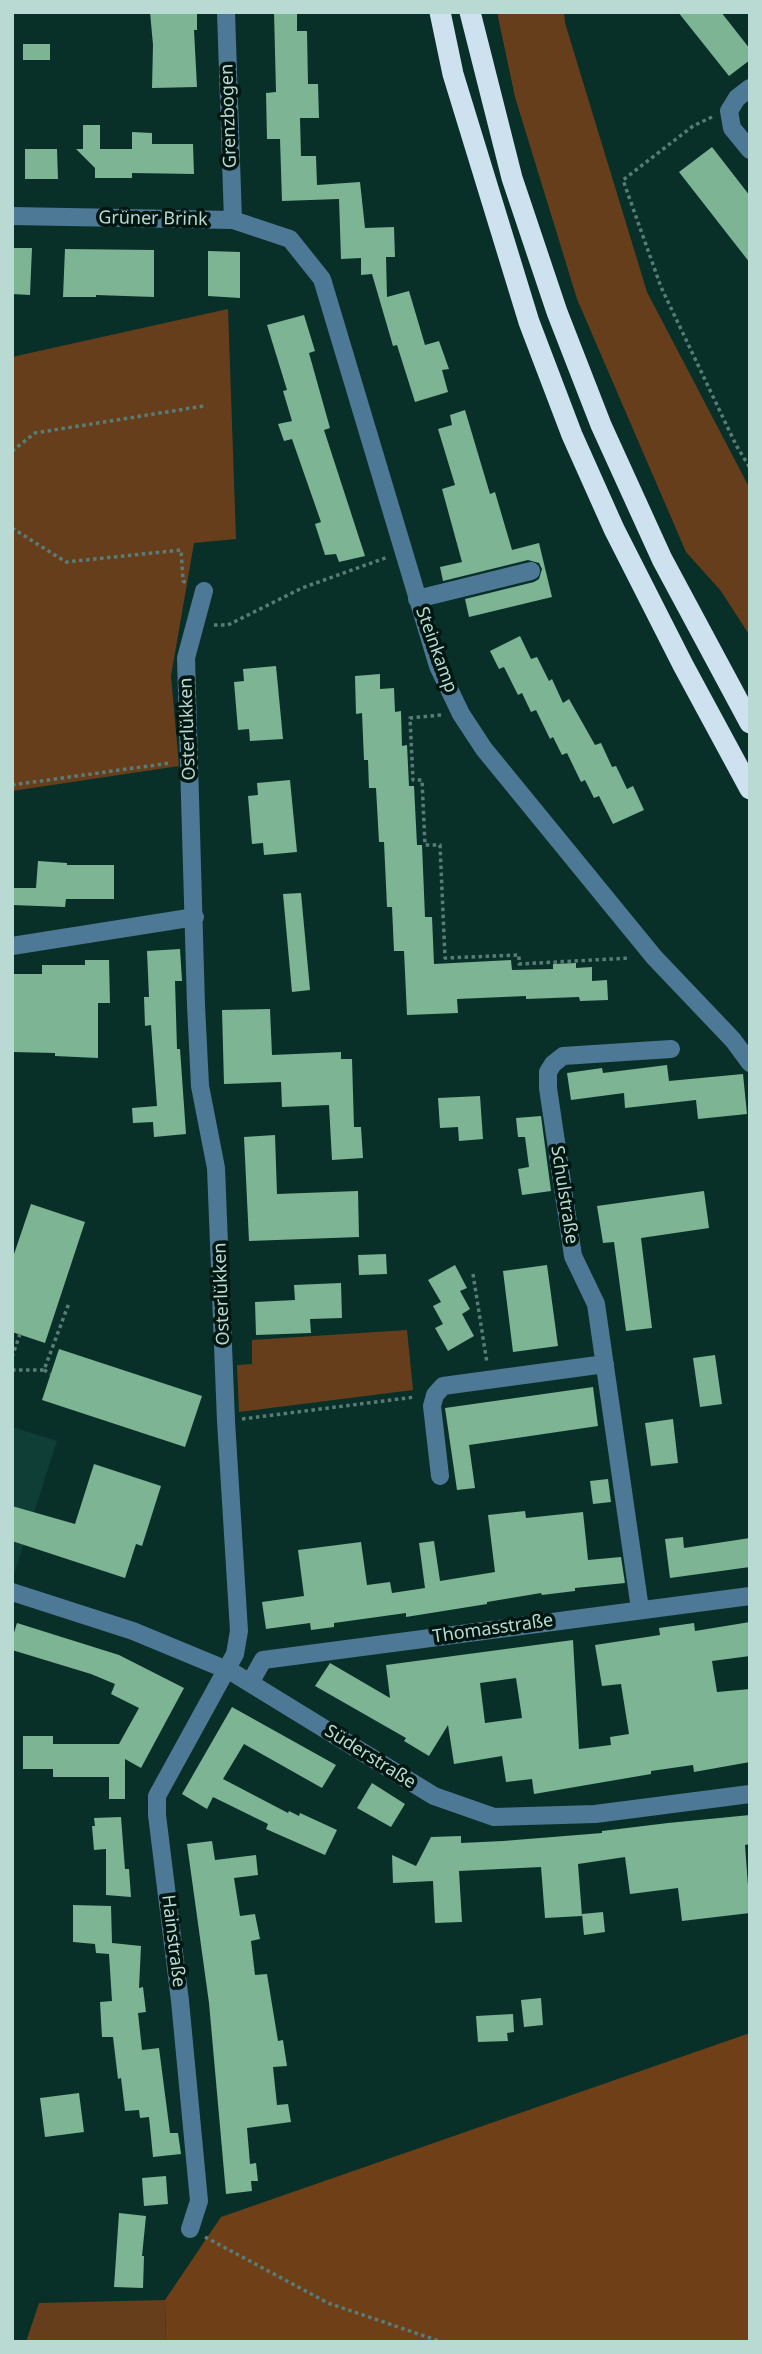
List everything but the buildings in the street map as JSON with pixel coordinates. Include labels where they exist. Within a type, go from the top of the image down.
[{"type":"highway","points":[[440,12],[453,74],[522,297],[572,435],[614,529],[750,789]]},
{"type":"highway","points":[[470,12],[512,177],[557,312],[601,425],[662,559],[750,723]]},
{"type":"street","name":"Grenzbogen","points":[[226,12],[233,220]]},
{"type":"street","points":[[750,88],[737,98],[729,111],[732,128],[750,150]]},
{"type":"street","name":"Grüner Brink","points":[[12,216],[233,220],[290,239]]},
{"type":"street","name":"Steinkamp","points":[[290,239],[322,279],[438,666],[461,714],[484,749],[654,957],[733,1040],[750,1063]]},
{"type":"street","points":[[417,600],[531,571]]},
{"type":"street","name":"Osterlükken","points":[[204,591],[186,658],[200,1086],[216,1168],[226,1421],[239,1631],[235,1654],[228,1670]]},
{"type":"street","points":[[12,946],[195,917]]},
{"type":"street","name":"Schulstraße","points":[[640,1609],[597,1304],[573,1256],[548,1088],[548,1072],[553,1064],[564,1056],[671,1049]]},
{"type":"street","points":[[440,1476],[432,1406],[435,1395],[443,1386],[605,1364]]},
{"type":"street","name":"Süderstraße","points":[[12,1592],[133,1631],[228,1670],[434,1796],[494,1817],[595,1814],[750,1794]]},
{"type":"street","name":"Thomasstraße","points":[[250,1683],[263,1660],[750,1596]]},
{"type":"street","name":"Hainstraße","points":[[190,2229],[199,2201],[180,2001],[157,1815],[158,1796],[228,1670]]},
{"type":"path","points":[[729,111],[718,113],[693,126],[623,180],[661,287],[730,433],[750,468]]},
{"type":"path","points":[[12,451],[35,433],[204,406]]},
{"type":"path","points":[[12,527],[66,562],[181,551],[183,581],[204,591]]},
{"type":"path","points":[[194,626],[228,625],[302,588],[403,552]]},
{"type":"path","points":[[461,714],[410,718],[413,780],[422,780],[425,845],[440,845],[445,958],[519,955],[519,964],[654,957]]},
{"type":"path","points":[[12,785],[189,760]]},
{"type":"path","points":[[473,1274],[490,1379]]},
{"type":"path","points":[[44,1370],[69,1303]]},
{"type":"path","points":[[12,1357],[20,1335]]},
{"type":"path","points":[[12,1370],[44,1370],[51,1374]]},
{"type":"path","points":[[226,1421],[435,1395]]},
{"type":"path","points":[[190,2229],[328,2303],[442,2342]]},
{"type":"shaded area","points":[[497,12],[564,12],[565,23],[647,292],[750,489],[750,636],[721,591],[686,552],[577,299],[515,97]]},
{"type":"shaded area","points":[[228,309],[236,539],[194,543],[171,676],[179,766],[12,791],[12,357]]},
{"type":"shaded area","points":[[407,1330],[413,1390],[239,1412],[237,1365],[252,1364],[252,1340]]},
{"type":"shaded area","points":[[12,1427],[57,1441],[14,1574],[12,1573]]},
{"type":"shaded area","points":[[750,2033],[750,2342],[166,2342],[165,2300],[221,2217]]},
{"type":"shaded area","points":[[165,2300],[166,2342],[26,2342],[39,2303]]}]
